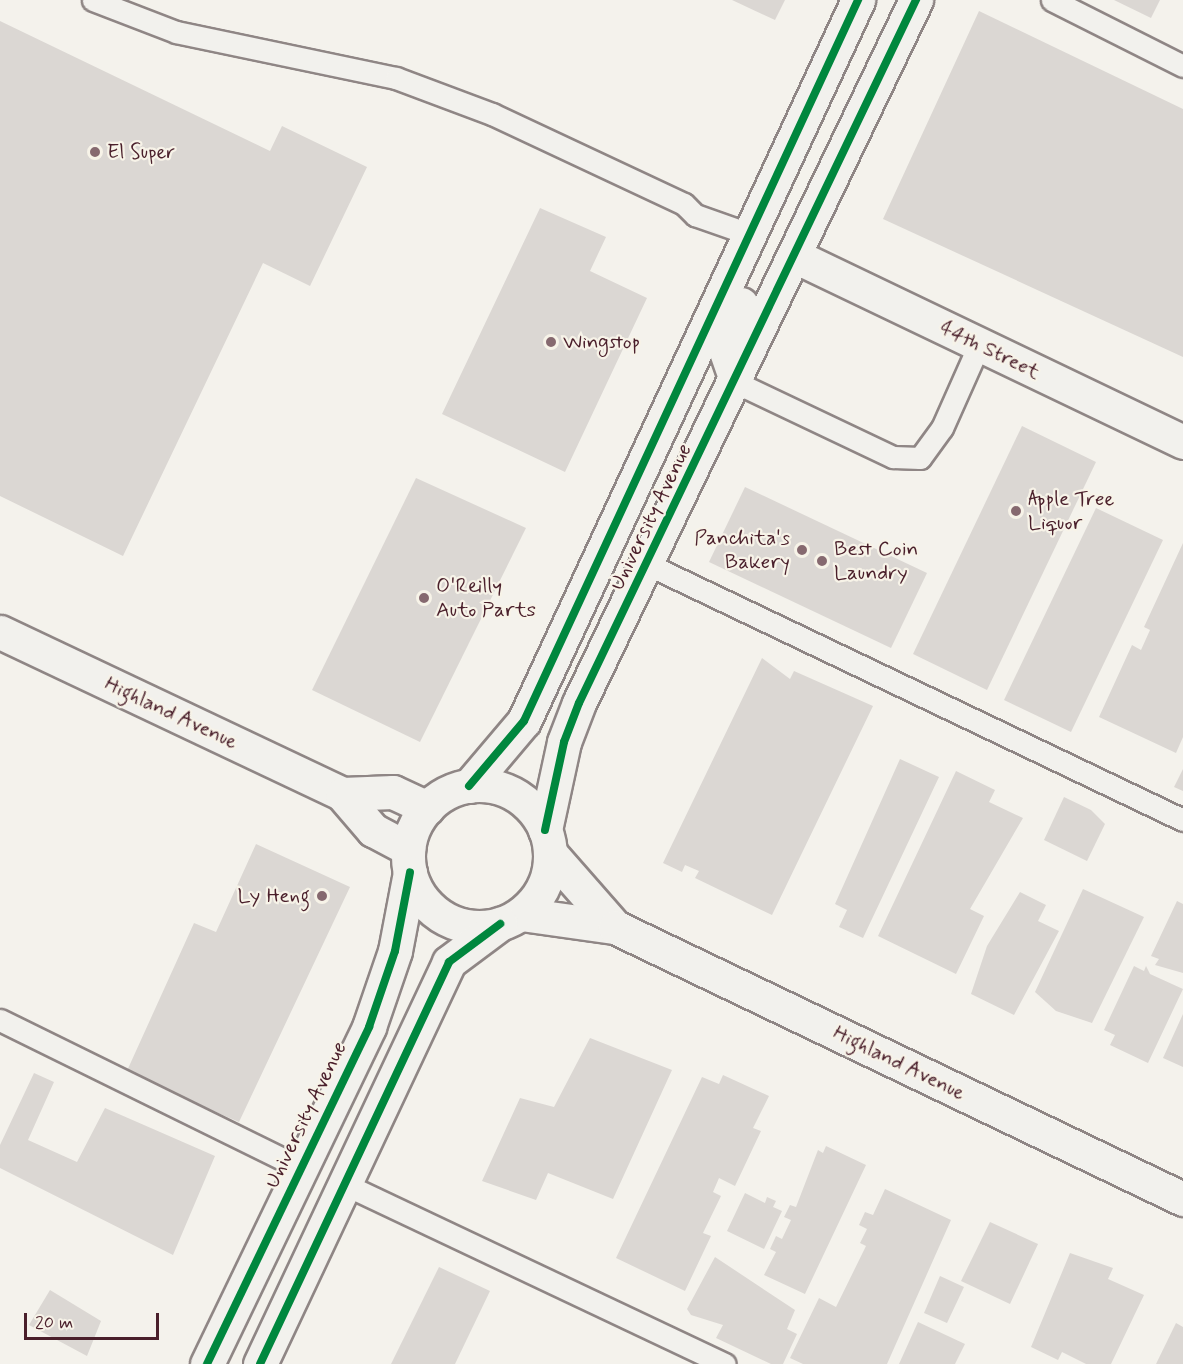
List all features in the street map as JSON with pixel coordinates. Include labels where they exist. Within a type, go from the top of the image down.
[{"type":"main road","name":"University Avenue","points":[[469,786],[524,721],[858,0]]},
{"type":"main road","name":"University Avenue","points":[[548,841],[564,742],[647,564],[797,257],[916,0]]},
{"type":"main road","points":[[737,383],[723,343],[762,259],[749,234]]},
{"type":"main road","name":"44th Street","points":[[797,257],[1183,442]]},
{"type":"main road","name":"Highland Avenue","points":[[0,632],[342,794],[373,830],[409,861]]},
{"type":"main road","points":[[260,1364],[449,962],[510,919],[537,897],[548,841],[533,809],[514,794],[469,786],[428,808],[409,861],[419,894],[444,917],[477,927],[510,919]]},
{"type":"main road","name":"Highland Avenue","points":[[342,794],[393,792],[428,808]]},
{"type":"main road","name":"Highland Avenue","points":[[548,841],[615,927]]},
{"type":"main road","name":"University Avenue","points":[[207,1364],[369,1027],[395,951],[409,861]]},
{"type":"main road","name":"Highland Avenue","points":[[510,919],[615,927],[1183,1199]]},
{"type":"lane","points":[[93,0],[176,32],[396,78],[492,114],[684,204],[695,215],[749,234]]},
{"type":"lane","points":[[1052,0],[1183,66]]},
{"type":"lane","points":[[737,383],[893,457],[920,458],[942,428],[979,345]]},
{"type":"lane","points":[[647,564],[1183,820]]},
{"type":"lane","points":[[0,1020],[302,1168]]},
{"type":"lane","points":[[344,1184],[724,1364]]},
{"type":"building","points":[[732,0],[785,0],[775,20]]},
{"type":"building","points":[[1114,0],[1160,0],[1151,18]]},
{"type":"building","points":[[979,11],[1183,109],[1183,357],[883,219]]},
{"type":"building","points":[[0,21],[270,151],[282,126],[367,167],[310,286],[263,263],[123,556],[0,496]]},
{"type":"building","name":"Wingstop","points":[[540,208],[606,237],[590,271],[647,298],[565,472],[442,414]]},
{"type":"building","points":[[1022,426],[1096,462],[987,690],[913,654]]},
{"type":"building","name":"O'Reilly Auto Parts","points":[[416,478],[526,528],[420,742],[312,690]]},
{"type":"building","points":[[745,487],[927,573],[891,648],[709,562]]},
{"type":"building","points":[[1096,508],[1163,540],[1071,732],[1004,700]]},
{"type":"building","points":[[1183,543],[1183,737],[1176,753],[1099,717],[1132,645],[1141,650],[1150,630],[1144,627]]},
{"type":"building","points":[[762,658],[790,679],[794,671],[873,706],[772,915],[695,878],[699,871],[685,865],[682,872],[663,863]]},
{"type":"building","points":[[900,759],[939,777],[863,938],[839,927],[847,910],[835,904]]},
{"type":"building","points":[[1183,769],[1183,791],[1174,787]]},
{"type":"building","points":[[956,771],[995,790],[989,802],[1023,818],[970,909],[984,916],[956,974],[878,936]]},
{"type":"building","points":[[1064,797],[1091,810],[1105,824],[1087,861],[1044,840]]},
{"type":"building","points":[[256,844],[350,887],[239,1122],[126,1073],[194,923],[216,932]]},
{"type":"building","points":[[1083,889],[1144,917],[1092,1023],[1056,1011],[1035,992]]},
{"type":"building","points":[[1020,892],[1046,905],[1038,921],[1059,931],[1014,1015],[971,994],[987,946]]},
{"type":"building","points":[[1177,901],[1183,904],[1183,973],[1155,965],[1159,959],[1151,956]]},
{"type":"building","points":[[1134,966],[1144,971],[1146,966],[1150,974],[1183,989],[1148,1063],[1110,1045],[1115,1035],[1104,1030]]},
{"type":"building","points":[[1183,1014],[1183,1067],[1163,1058]]},
{"type":"building","points":[[590,1038],[672,1070],[613,1199],[548,1173],[536,1200],[482,1181],[520,1098],[554,1107]]},
{"type":"building","points":[[34,1073],[54,1082],[28,1140],[77,1162],[105,1108],[215,1156],[173,1255],[0,1168],[0,1145]]},
{"type":"building","points":[[723,1075],[769,1096],[753,1128],[761,1131],[735,1186],[719,1178],[713,1192],[721,1196],[703,1233],[711,1236],[685,1291],[616,1258],[702,1077],[719,1084]]},
{"type":"building","points":[[826,1146],[866,1165],[805,1294],[764,1275],[776,1252],[770,1249],[776,1236],[782,1239],[791,1220],[784,1217],[790,1205],[796,1207],[818,1150],[823,1153]]},
{"type":"building","points":[[885,1189],[951,1220],[887,1364],[803,1364],[790,1358],[819,1298],[836,1307],[866,1246],[860,1243],[867,1229],[859,1225],[865,1212],[873,1215]]},
{"type":"building","points":[[745,1193],[765,1203],[767,1197],[776,1201],[773,1207],[782,1211],[764,1249],[727,1231]]},
{"type":"building","points":[[990,1222],[1038,1244],[1010,1304],[961,1281]]},
{"type":"building","points":[[1070,1253],[1113,1268],[1108,1279],[1144,1295],[1111,1364],[1086,1364],[1062,1352],[1058,1360],[1031,1347]]},
{"type":"building","points":[[715,1257],[795,1310],[787,1329],[797,1334],[783,1364],[771,1364],[716,1338],[723,1325],[691,1315],[687,1309]]},
{"type":"building","points":[[439,1267],[490,1291],[455,1364],[391,1364]]},
{"type":"building","points":[[940,1276],[964,1287],[947,1323],[924,1313]]},
{"type":"building","points":[[50,1290],[101,1321],[87,1356],[29,1325]]},
{"type":"building","points":[[918,1322],[965,1344],[955,1364],[899,1364]]},
{"type":"building","points":[[1176,1323],[1183,1327],[1183,1364],[1156,1364]]},
{"type":"cycle path","points":[[469,786],[524,721],[858,0]]},
{"type":"cycle path","points":[[545,830],[564,742],[579,703],[916,0]]},
{"type":"cycle path","points":[[207,1364],[369,1027],[395,951],[410,872]]},
{"type":"cycle path","points":[[260,1364],[449,962],[500,924]]},
{"type":"place","name":"El Super","points":[[95,152]]},
{"type":"place","name":"Wingstop","points":[[551,342]]},
{"type":"place","name":"Apple Tree Liquor","points":[[1016,511]]},
{"type":"place","name":"Panchita's Bakery","points":[[802,550]]},
{"type":"place","name":"Best Coin Laundry","points":[[822,561]]},
{"type":"place","name":"O'Reilly Auto Parts","points":[[424,598]]},
{"type":"place","name":"Ly Heng","points":[[322,896]]}]
